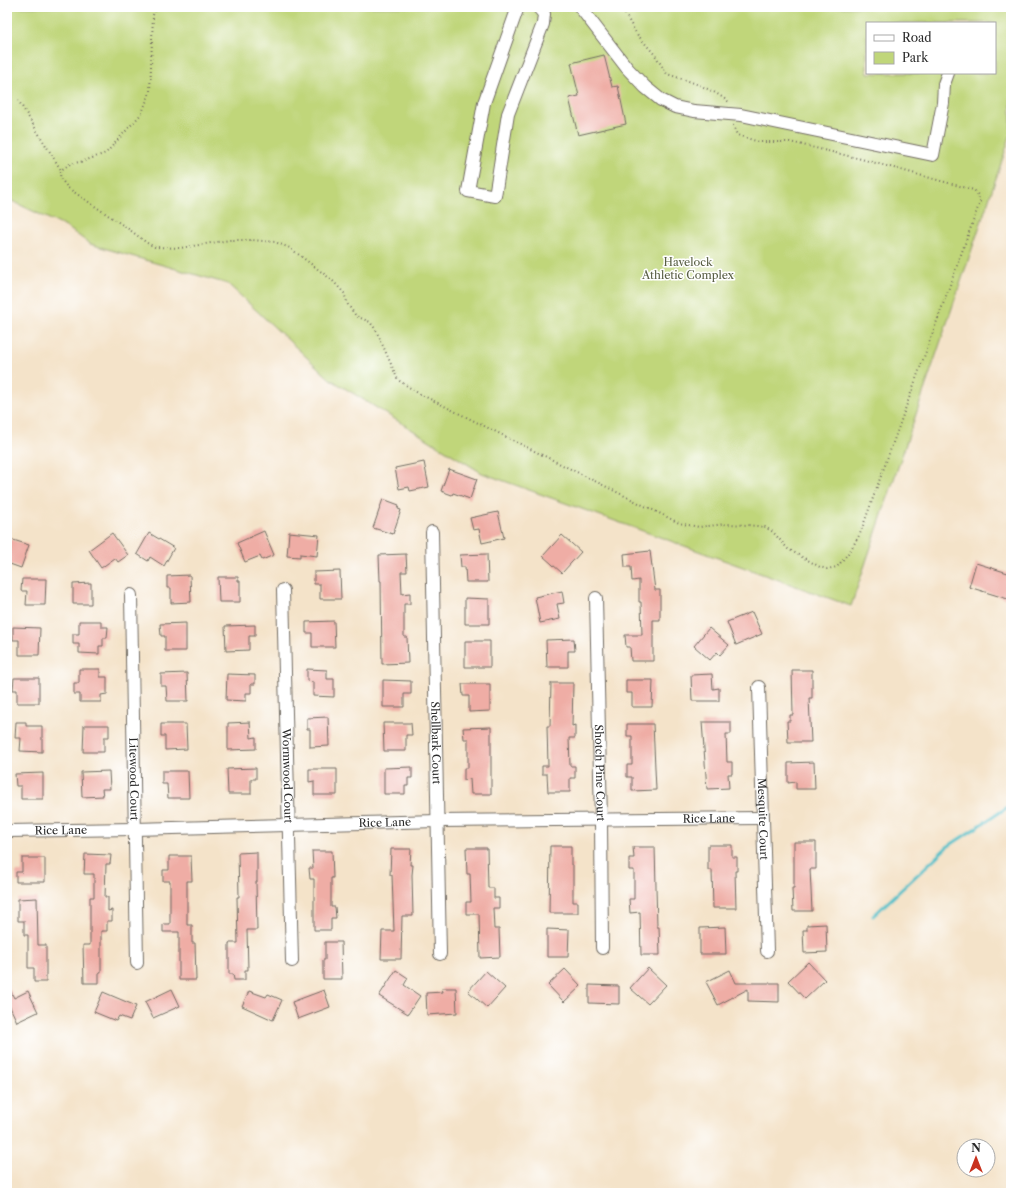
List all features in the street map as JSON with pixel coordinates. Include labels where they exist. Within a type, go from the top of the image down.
[{"type":"street","points":[[518,7],[484,103],[468,191],[495,196],[508,114],[543,24],[544,14],[538,7]]},
{"type":"street","points":[[580,7],[627,68],[645,87],[661,100],[675,107],[933,155],[943,103],[944,84],[948,74]]},
{"type":"street","name":"Shellbark Court","points":[[432,532],[440,954]]},
{"type":"street","name":"Wormwood Court","points":[[283,590],[292,961]]},
{"type":"street","name":"Litewood Court","points":[[131,595],[137,963]]},
{"type":"street","name":"Shotch Pine Court","points":[[596,598],[602,948]]},
{"type":"street","name":"Mesquite Court","points":[[759,687],[767,951]]},
{"type":"street","name":"Rice Lane","points":[[7,831],[438,821],[762,818]]},
{"type":"path","points":[[61,170],[70,164],[84,162],[106,153],[142,113],[150,92],[153,15],[157,7]]},
{"type":"path","points":[[621,7],[636,33],[655,55],[667,74],[698,84],[721,96],[731,104]]},
{"type":"path","points":[[18,100],[61,170],[60,178],[68,188],[147,243],[155,247],[180,248],[230,240],[252,240],[275,242],[290,248],[332,280],[344,293],[348,305],[356,316],[370,322],[376,330],[398,380],[418,393],[679,523],[699,527],[726,524],[748,524],[765,527],[773,532],[788,549],[820,567],[827,569],[837,567],[860,534],[980,202],[978,195],[974,190],[861,159],[790,142],[759,142],[737,135],[737,119]]},
{"type":"green space","name":"Havelock Athletic Complex","points":[[7,7],[1011,7],[1011,134],[851,606],[482,473],[330,379],[228,284],[90,244],[68,228],[10,200],[7,201]]},
{"type":"building","points":[[604,55],[612,87],[618,86],[626,124],[578,135],[569,98],[579,96],[571,63]]},
{"type":"building","points":[[424,462],[429,487],[410,491],[409,487],[399,489],[395,468]]},
{"type":"building","points":[[449,469],[477,479],[470,499],[453,493],[452,495],[441,491]]},
{"type":"building","points":[[383,499],[399,505],[398,509],[401,510],[393,534],[373,528]]},
{"type":"building","points":[[498,512],[504,538],[482,543],[479,529],[473,530],[470,518]]},
{"type":"building","points":[[264,531],[274,555],[262,560],[260,556],[245,562],[237,543]]},
{"type":"building","points":[[289,532],[319,535],[317,556],[300,554],[300,557],[287,556]]},
{"type":"building","points":[[112,533],[128,555],[118,562],[115,558],[101,568],[89,550]]},
{"type":"building","points":[[149,533],[174,548],[164,566],[150,557],[148,561],[137,554]]},
{"type":"building","points":[[562,535],[581,552],[562,573],[543,556]]},
{"type":"building","points":[[7,538],[29,545],[21,568],[7,563]]},
{"type":"building","points":[[650,551],[655,590],[660,590],[660,620],[653,620],[653,661],[631,661],[630,647],[626,647],[625,635],[642,635],[641,602],[639,602],[639,580],[632,581],[631,567],[625,567],[624,554]]},
{"type":"building","points":[[406,554],[407,572],[401,572],[402,594],[410,593],[410,604],[404,604],[404,637],[407,637],[408,663],[382,664],[381,581],[379,555]]},
{"type":"building","points":[[487,554],[488,582],[466,582],[465,567],[461,567],[460,555]]},
{"type":"building","points":[[976,563],[1011,574],[1011,600],[969,587]]},
{"type":"building","points":[[340,571],[341,599],[320,599],[320,584],[314,584],[314,572]]},
{"type":"building","points":[[190,575],[191,602],[171,603],[171,588],[167,588],[167,576]]},
{"type":"building","points":[[218,577],[238,577],[238,581],[240,581],[240,602],[219,602]]},
{"type":"building","points":[[22,579],[46,579],[45,605],[26,605],[27,591],[21,591]]},
{"type":"building","points":[[91,583],[91,604],[73,604],[73,584]]},
{"type":"building","points":[[562,591],[564,603],[557,604],[560,619],[540,623],[535,597]]},
{"type":"building","points":[[465,598],[489,599],[489,624],[465,624]]},
{"type":"building","points":[[752,612],[762,634],[736,645],[727,622]]},
{"type":"building","points":[[79,621],[101,621],[101,627],[108,627],[107,638],[103,638],[103,646],[99,646],[99,654],[79,653],[79,644],[73,644],[73,634],[79,634]]},
{"type":"building","points":[[334,621],[335,647],[312,647],[312,633],[306,633],[306,622]]},
{"type":"building","points":[[186,623],[186,651],[165,651],[165,636],[161,636],[160,624]]},
{"type":"building","points":[[255,625],[255,636],[249,636],[249,650],[226,651],[225,626]]},
{"type":"building","points":[[13,627],[40,628],[39,655],[19,655],[19,640],[13,640]]},
{"type":"building","points":[[709,628],[729,645],[720,655],[717,652],[710,660],[694,646]]},
{"type":"building","points":[[574,639],[575,651],[568,651],[568,667],[547,667],[546,640]]},
{"type":"building","points":[[465,641],[490,641],[490,667],[465,667]]},
{"type":"building","points":[[79,669],[100,669],[100,677],[107,677],[107,694],[101,695],[101,702],[80,702],[80,694],[74,694],[74,683],[79,683]]},
{"type":"building","points":[[307,669],[327,670],[327,679],[334,679],[334,697],[313,696],[313,682],[307,681]]},
{"type":"building","points":[[792,670],[812,670],[812,698],[809,698],[811,742],[788,742],[787,721],[790,721],[790,715],[793,715]]},
{"type":"building","points":[[187,673],[188,701],[167,701],[166,686],[161,686],[161,674]]},
{"type":"building","points":[[227,674],[255,675],[255,684],[251,684],[251,693],[246,693],[246,701],[226,700]]},
{"type":"building","points":[[712,674],[713,689],[719,688],[719,701],[692,701],[691,675]]},
{"type":"building","points":[[14,678],[39,678],[39,703],[17,703],[17,690],[13,690]]},
{"type":"building","points":[[383,680],[411,681],[411,694],[404,694],[404,707],[383,707]]},
{"type":"building","points":[[626,680],[653,680],[652,707],[632,707],[632,693],[626,693]]},
{"type":"building","points":[[551,683],[573,683],[572,726],[575,725],[575,738],[569,738],[570,766],[575,766],[575,778],[570,778],[570,792],[548,792],[547,774],[542,774],[542,766],[548,766],[547,726],[550,726]]},
{"type":"building","points":[[462,684],[490,684],[490,711],[469,712],[469,696],[463,696]]},
{"type":"building","points":[[328,717],[329,746],[310,747],[310,729],[307,729],[307,718]]},
{"type":"building","points":[[16,722],[26,722],[26,726],[42,726],[42,752],[20,751],[21,738],[15,738]]},
{"type":"building","points":[[250,722],[251,738],[256,737],[256,749],[228,750],[228,723]]},
{"type":"building","points":[[702,722],[731,722],[731,734],[726,734],[727,762],[732,762],[732,774],[728,774],[729,788],[707,789]]},
{"type":"building","points":[[383,723],[411,723],[412,735],[406,735],[406,751],[384,751]]},
{"type":"building","points":[[161,724],[186,724],[187,749],[165,750],[165,736],[161,736]]},
{"type":"building","points":[[627,724],[653,724],[656,790],[632,791],[632,777],[627,777],[627,765],[632,765],[632,736],[627,736]]},
{"type":"building","points":[[84,725],[109,725],[109,737],[104,737],[104,752],[83,752]]},
{"type":"building","points":[[491,727],[491,794],[471,794],[470,779],[464,780],[464,768],[468,768],[468,739],[464,739],[463,728]]},
{"type":"building","points":[[814,762],[815,789],[796,789],[796,782],[788,783],[788,763]]},
{"type":"building","points":[[412,767],[412,778],[408,778],[408,786],[405,786],[405,794],[384,794],[384,768]]},
{"type":"building","points":[[256,768],[256,779],[251,779],[251,794],[228,794],[227,769]]},
{"type":"building","points":[[309,769],[337,769],[337,795],[314,795],[314,781],[309,782]]},
{"type":"building","points":[[109,771],[110,789],[102,789],[103,796],[82,797],[81,772]]},
{"type":"building","points":[[162,771],[188,771],[189,798],[168,798],[167,784],[162,784]]},
{"type":"building","points":[[43,773],[43,799],[21,799],[21,786],[16,786],[15,774]]},
{"type":"building","points":[[794,842],[816,842],[816,869],[810,869],[812,911],[793,911],[792,888],[794,888]]},
{"type":"building","points":[[708,845],[732,845],[732,857],[737,857],[737,871],[735,871],[736,908],[713,908],[712,870],[708,870]]},
{"type":"building","points":[[550,846],[571,846],[571,865],[573,865],[573,902],[578,902],[578,913],[549,913]]},
{"type":"building","points":[[633,847],[655,847],[657,927],[659,927],[660,955],[641,955],[640,912],[630,913],[629,899],[634,899],[634,870],[629,870],[629,858],[634,858]]},
{"type":"building","points":[[466,848],[487,848],[488,888],[494,888],[494,898],[499,898],[499,908],[493,908],[494,929],[499,929],[500,957],[480,958],[479,914],[466,914],[466,902],[471,902],[470,874],[467,874]]},
{"type":"building","points":[[391,849],[411,849],[410,865],[413,865],[413,916],[402,916],[401,959],[381,959],[382,931],[394,931],[392,875],[390,875]]},
{"type":"building","points":[[312,851],[332,851],[333,878],[331,878],[331,907],[335,907],[336,918],[331,918],[331,930],[314,930],[314,879],[310,879],[309,868],[313,868]]},
{"type":"building","points":[[257,852],[257,930],[247,930],[248,970],[245,970],[245,980],[234,980],[233,974],[229,974],[229,943],[238,943],[238,853]]},
{"type":"building","points":[[85,854],[111,855],[110,864],[106,864],[105,897],[108,897],[108,911],[112,910],[112,921],[107,921],[107,931],[101,931],[101,973],[99,973],[99,983],[84,983],[83,945],[90,945],[90,897],[94,897],[94,874],[84,874]]},
{"type":"building","points":[[169,856],[191,856],[192,881],[187,881],[187,925],[192,925],[192,943],[195,943],[196,980],[179,980],[179,932],[163,932],[163,924],[170,924],[170,881],[163,881],[163,870],[169,870]]},
{"type":"building","points":[[22,858],[45,858],[45,882],[16,882],[16,872],[22,872]]},
{"type":"building","points":[[37,898],[38,945],[46,945],[46,982],[34,982],[34,968],[28,968],[28,935],[24,935],[24,921],[18,921],[18,899]]},
{"type":"building","points":[[826,924],[827,952],[804,953],[803,930],[807,930],[807,925]]},
{"type":"building","points":[[725,927],[726,954],[700,954],[700,928]]},
{"type":"building","points":[[547,929],[569,930],[568,957],[547,957]]},
{"type":"building","points":[[325,942],[341,942],[342,979],[323,979]]},
{"type":"building","points":[[808,962],[825,980],[805,999],[788,981]]},
{"type":"building","points":[[648,968],[666,985],[648,1004],[630,988]]},
{"type":"building","points":[[565,969],[581,986],[564,1002],[548,985]]},
{"type":"building","points":[[396,970],[408,978],[404,985],[420,996],[408,1014],[379,996]]},
{"type":"building","points":[[730,970],[736,983],[779,983],[779,1002],[748,1001],[748,989],[718,1005],[706,982]]},
{"type":"building","points":[[486,971],[505,988],[487,1008],[468,991]]},
{"type":"building","points":[[7,984],[14,998],[28,991],[38,1012],[17,1022],[10,1007],[7,1009]]},
{"type":"building","points":[[589,985],[619,986],[619,1004],[589,1003]]},
{"type":"building","points":[[442,988],[456,988],[457,1013],[427,1015],[426,993],[443,992]]},
{"type":"building","points":[[172,989],[180,1006],[153,1018],[145,1002]]},
{"type":"building","points":[[324,990],[330,1007],[298,1019],[292,1002]]},
{"type":"building","points":[[249,991],[266,997],[268,994],[282,1000],[273,1020],[242,1006]]},
{"type":"building","points":[[103,992],[136,1006],[130,1020],[119,1016],[116,1021],[94,1012]]},
{"type":"waterway","points":[[873,916],[947,847],[1011,805]]}]
